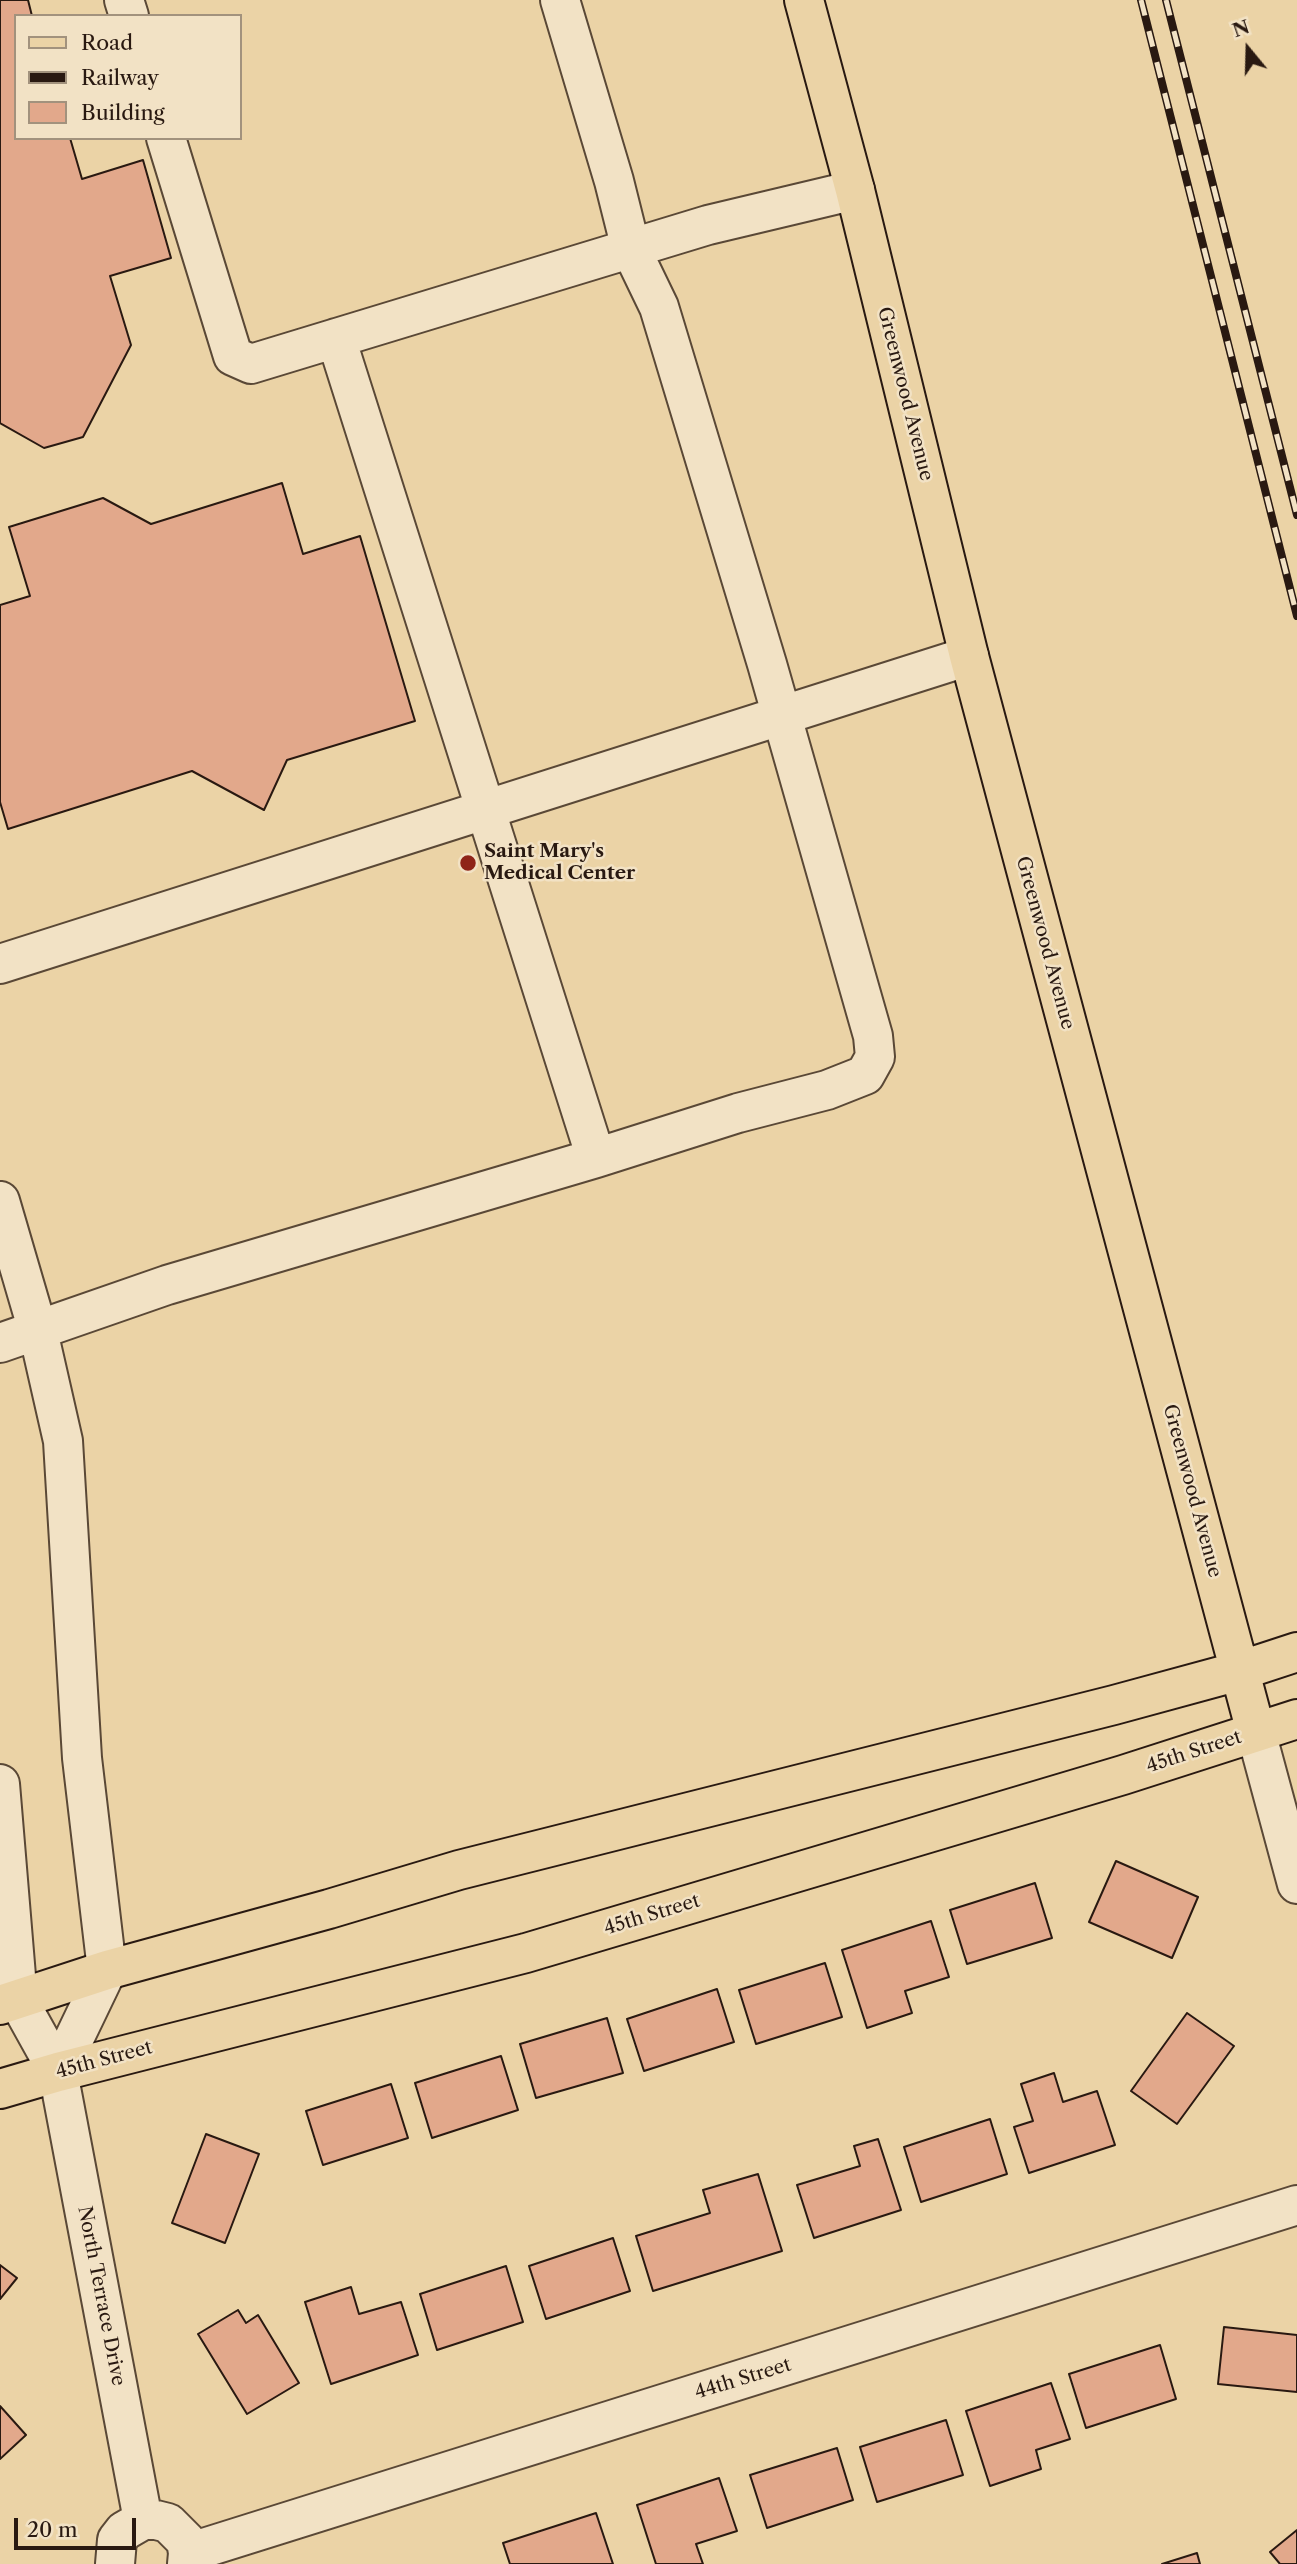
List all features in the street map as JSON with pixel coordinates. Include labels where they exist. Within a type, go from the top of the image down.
[{"type":"main road","name":"Greenwood Avenue","points":[[804,0],[855,190],[969,656],[1256,1732]]},
{"type":"main road","points":[[9,2002],[107,1970],[459,1870],[1114,1705],[1239,1671],[1297,1652]]},
{"type":"main road","name":"45th Street","points":[[0,2089],[526,1953],[1110,1779],[1297,1720]]},
{"type":"street","points":[[0,1343],[167,1285],[596,1158],[738,1113],[827,1090],[865,1075],[875,1057],[873,1035],[767,664],[659,307],[632,248],[560,0]]},
{"type":"street","points":[[167,140],[233,356],[251,364],[708,225],[855,190]]},
{"type":"street","points":[[336,338],[596,1158]]},
{"type":"street","points":[[0,964],[969,656]]},
{"type":"street","points":[[0,1201],[38,1331],[63,1441],[82,1758],[107,1970],[58,2072]]},
{"type":"street","name":"Greenwood Avenue","points":[[1256,1732],[1297,1884]]},
{"type":"street","points":[[0,1784],[9,2002]]},
{"type":"street","name":"North Terrace Drive","points":[[9,2002],[58,2072],[143,2520]]},
{"type":"street","name":"44th Street","points":[[188,2558],[1297,2205]]},
{"type":"street","points":[[113,2563],[117,2540],[124,2531],[143,2520],[168,2523],[186,2541],[188,2558]]},
{"type":"building","points":[[0,0],[28,0],[32,14],[14,14],[14,140],[71,140],[82,179],[143,160],[171,258],[110,276],[131,345],[83,437],[44,448],[0,423]]},
{"type":"building","points":[[282,483],[303,554],[360,536],[415,721],[287,760],[264,810],[192,771],[8,829],[0,802],[0,605],[30,596],[9,527],[103,498],[151,524]]},
{"type":"building","points":[[1116,1861],[1198,1897],[1172,1958],[1089,1922]]},
{"type":"building","points":[[1035,1883],[1052,1938],[967,1964],[950,1910]]},
{"type":"building","points":[[931,1921],[949,1977],[905,1991],[912,2013],[867,2028],[842,1950]]},
{"type":"building","points":[[825,1963],[842,2017],[756,2044],[739,1990]]},
{"type":"building","points":[[717,1989],[734,2042],[644,2071],[627,2019]]},
{"type":"building","points":[[1187,2013],[1234,2046],[1177,2124],[1131,2091]]},
{"type":"building","points":[[607,2018],[623,2073],[536,2098],[520,2044]]},
{"type":"building","points":[[501,2056],[518,2110],[432,2138],[415,2083]]},
{"type":"building","points":[[1054,2073],[1063,2102],[1097,2091],[1115,2145],[1029,2173],[1014,2127],[1033,2121],[1021,2084]]},
{"type":"building","points":[[391,2084],[408,2138],[323,2165],[306,2111]]},
{"type":"building","points":[[990,2119],[1007,2174],[921,2202],[904,2147]]},
{"type":"building","points":[[206,2134],[259,2154],[225,2243],[172,2223]]},
{"type":"building","points":[[878,2139],[901,2210],[814,2238],[797,2185],[860,2166],[854,2146]]},
{"type":"building","points":[[758,2174],[782,2251],[653,2291],[636,2236],[710,2213],[703,2190]]},
{"type":"building","points":[[613,2238],[630,2291],[546,2319],[529,2266]]},
{"type":"building","points":[[0,2265],[17,2278],[0,2299]]},
{"type":"building","points":[[506,2266],[523,2322],[437,2350],[420,2294]]},
{"type":"building","points":[[351,2287],[359,2314],[401,2302],[418,2355],[331,2384],[305,2302]]},
{"type":"building","points":[[238,2310],[246,2323],[258,2315],[299,2383],[247,2414],[198,2334]]},
{"type":"building","points":[[1224,2327],[1297,2335],[1297,2392],[1218,2384]]},
{"type":"building","points":[[1160,2345],[1176,2399],[1086,2428],[1069,2374]]},
{"type":"building","points":[[1051,2383],[1070,2439],[1036,2450],[1041,2469],[990,2486],[966,2411]]},
{"type":"building","points":[[0,2406],[26,2435],[0,2459]]},
{"type":"building","points":[[946,2420],[963,2475],[877,2502],[860,2447]]},
{"type":"building","points":[[837,2448],[853,2500],[767,2528],[750,2475]]},
{"type":"building","points":[[719,2478],[737,2531],[696,2544],[703,2564],[656,2564],[637,2505]]},
{"type":"building","points":[[596,2513],[613,2564],[510,2564],[503,2543]]},
{"type":"building","points":[[1297,2530],[1297,2564],[1280,2564],[1270,2552]]},
{"type":"building","points":[[1197,2553],[1200,2564],[1162,2564]]},
{"type":"railway","points":[[1141,0],[1297,616]]},
{"type":"railway","points":[[1166,0],[1297,515]]},
{"type":"place","name":"Saint Mary's Medical Center","points":[[468,863]]}]
